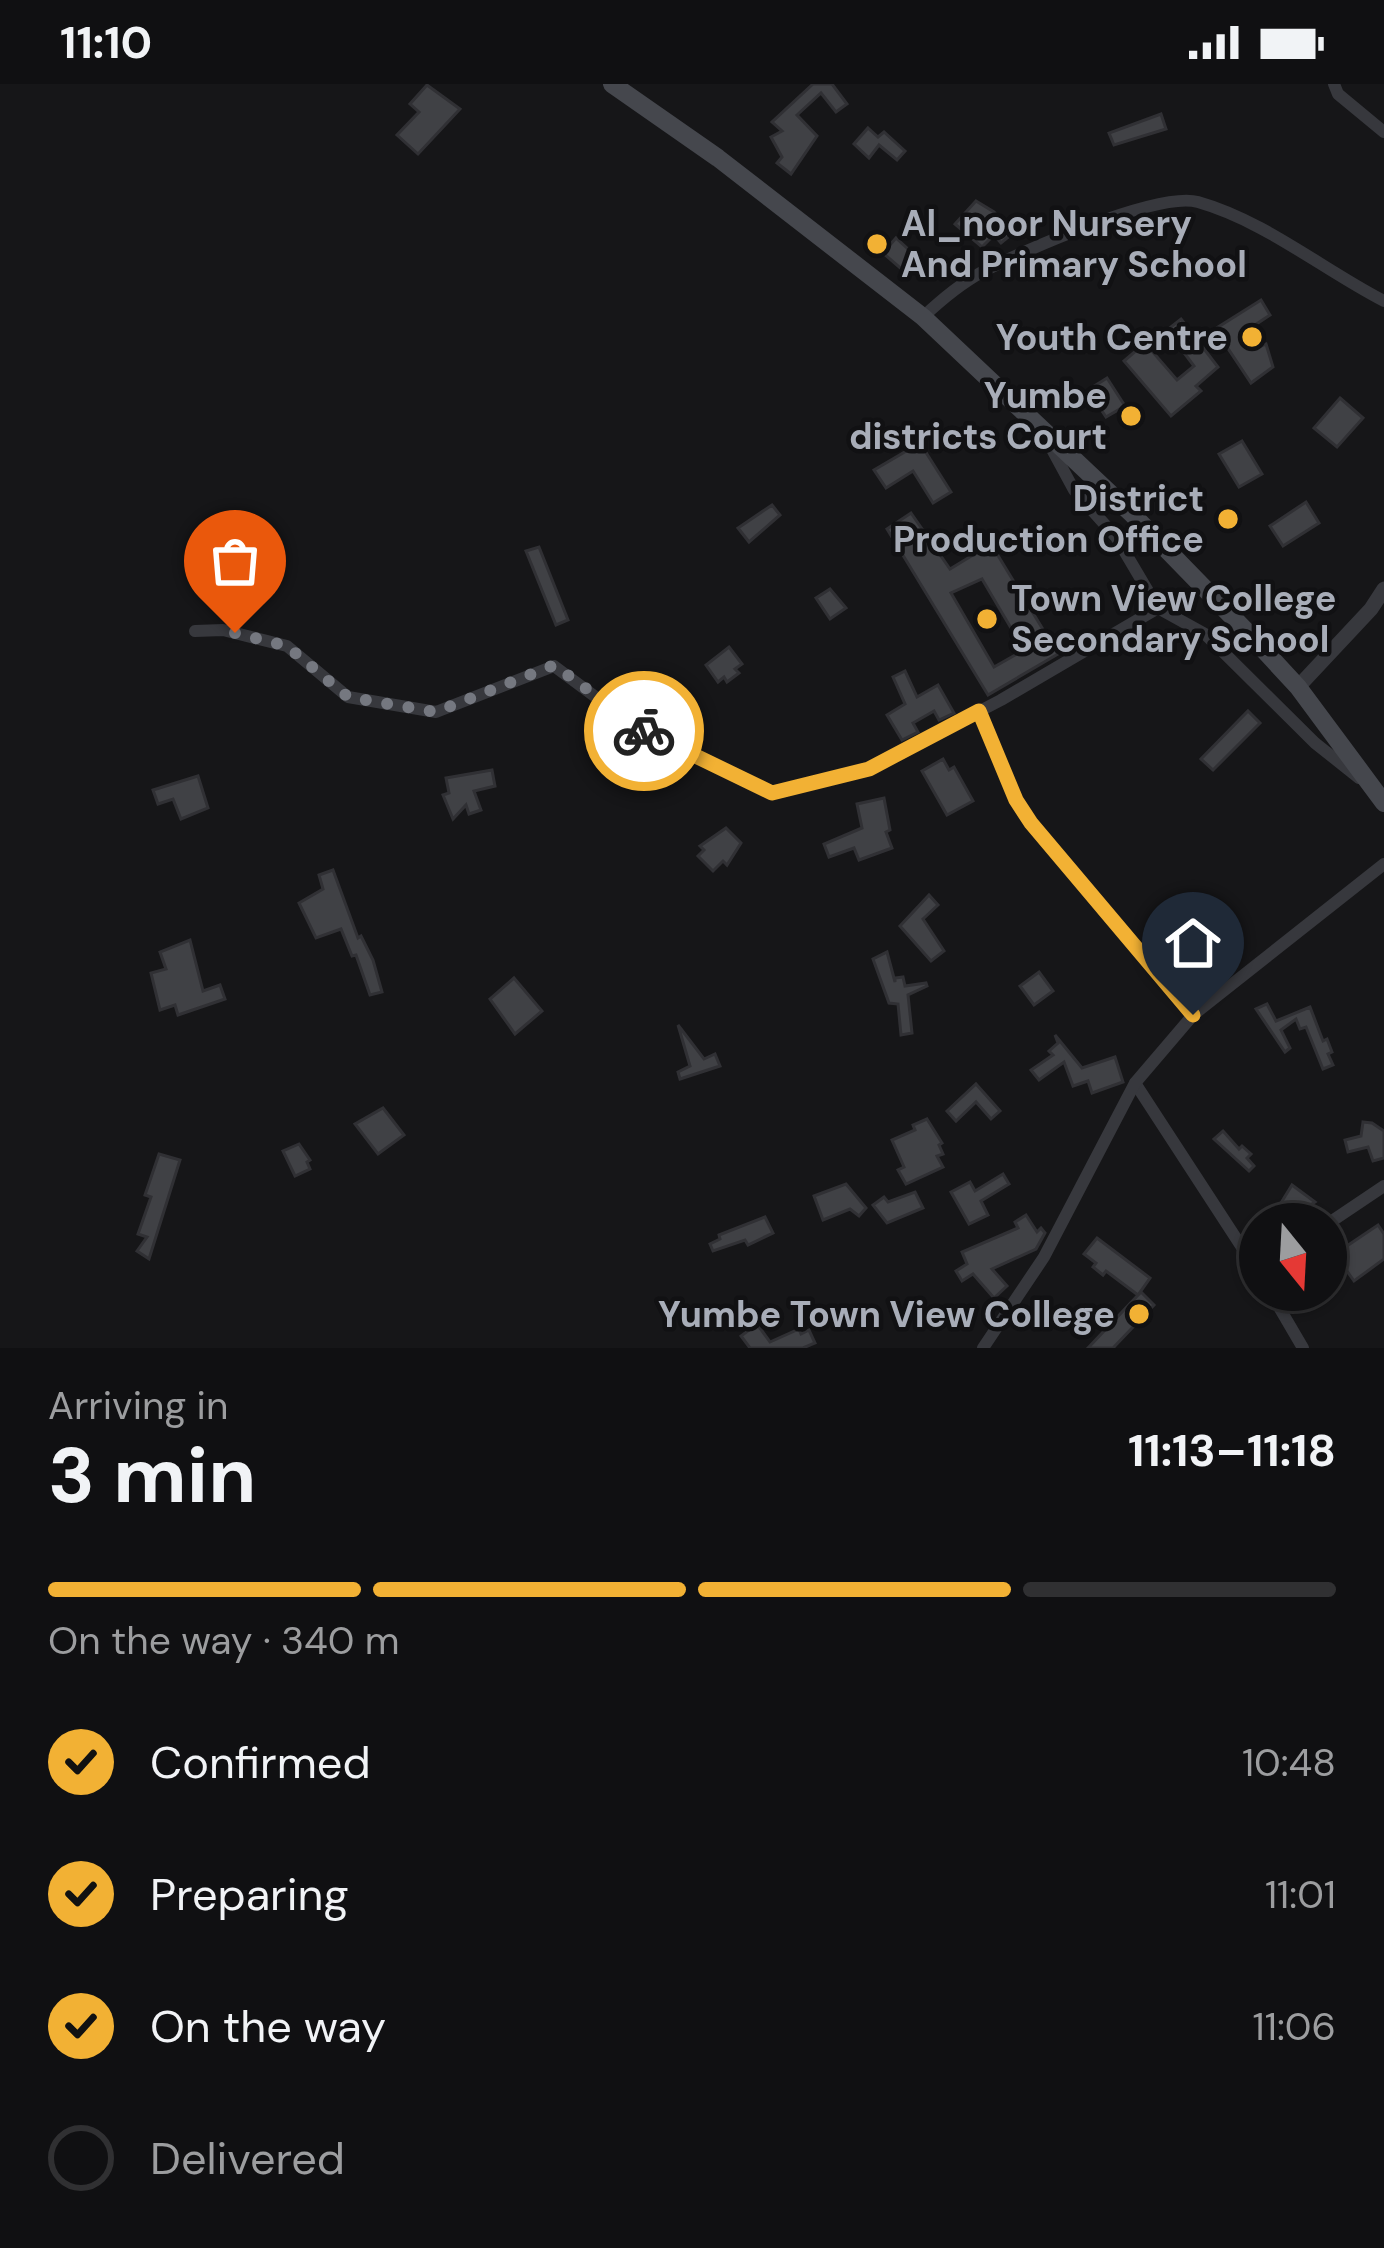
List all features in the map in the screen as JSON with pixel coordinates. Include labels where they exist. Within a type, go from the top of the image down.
[{"type":"main road","points":[[612,84],[718,158],[923,317],[1132,514],[1298,687],[1379,796]]},
{"type":"street","points":[[1334,84],[1338,94],[1384,132]]},
{"type":"street","points":[[923,317],[979,274],[1029,250],[1180,200],[1237,217],[1384,301]]},
{"type":"street","points":[[1043,431],[1074,490],[1116,537],[1158,608],[1205,634],[1316,743],[1379,796]]},
{"type":"street","points":[[1298,687],[1384,590]]},
{"type":"street","points":[[195,631],[223,630],[287,646],[348,697],[436,712],[554,665],[635,727],[772,793],[869,769],[1158,608]]},
{"type":"street","points":[[979,711],[1016,800],[1031,823],[1193,1015]]},
{"type":"street","points":[[983,1348],[1044,1257],[1135,1083],[1193,1015],[1384,863]]},
{"type":"street","points":[[1135,1083],[1239,1241]]},
{"type":"street","points":[[1347,1211],[1384,1186]]},
{"type":"street","points":[[1281,1311],[1303,1348]]},
{"type":"building","points":[[813,84],[832,84],[847,104],[836,112],[821,93],[797,115],[817,136],[791,174],[777,163],[782,157],[771,137],[782,131],[772,122]]},
{"type":"building","points":[[427,85],[460,109],[418,154],[397,135],[419,112],[410,104]]},
{"type":"building","points":[[1161,114],[1166,129],[1114,145],[1109,133]]},
{"type":"building","points":[[868,128],[878,137],[884,132],[905,151],[897,160],[879,145],[869,158],[854,144]]},
{"type":"building","points":[[976,201],[994,212],[1012,234],[1001,243],[994,235],[982,247],[955,224]]},
{"type":"building","points":[[896,238],[919,259],[906,273],[883,253]]},
{"type":"building","points":[[1261,300],[1270,315],[1252,327],[1258,347],[1266,344],[1273,367],[1251,383],[1215,329]]},
{"type":"building","points":[[1181,319],[1218,367],[1196,386],[1201,391],[1171,416],[1124,361],[1145,343],[1177,380],[1194,366],[1167,330]]},
{"type":"building","points":[[1107,378],[1125,406],[1106,417],[1088,390]]},
{"type":"building","points":[[1340,398],[1363,418],[1337,447],[1314,428]]},
{"type":"building","points":[[1242,441],[1262,474],[1239,487],[1219,454]]},
{"type":"building","points":[[920,443],[951,492],[933,503],[913,471],[886,488],[874,470]]},
{"type":"building","points":[[1306,502],[1319,523],[1283,546],[1270,526]]},
{"type":"building","points":[[772,505],[780,515],[749,542],[738,528]]},
{"type":"building","points":[[911,513],[950,569],[991,544],[1058,654],[988,695],[887,529]],"holes":[[[982,579],[1024,650],[994,667],[951,593]]]},
{"type":"building","points":[[539,547],[568,620],[556,625],[526,551]]},
{"type":"building","points":[[830,589],[846,608],[830,619],[816,598]]},
{"type":"building","points":[[729,647],[742,664],[727,682],[724,677],[718,682],[706,665]]},
{"type":"building","points":[[905,671],[917,697],[938,685],[954,713],[939,720],[934,711],[913,723],[918,732],[902,740],[887,715],[905,704],[893,677]]},
{"type":"building","points":[[1248,711],[1260,723],[1213,770],[1201,759]]},
{"type":"building","points":[[943,759],[949,770],[954,767],[973,801],[947,815],[922,771]]},
{"type":"building","points":[[492,770],[495,786],[474,791],[481,810],[469,814],[466,805],[453,819],[443,795],[449,793],[446,778]]},
{"type":"building","points":[[198,776],[208,808],[181,819],[173,799],[158,804],[153,790]]},
{"type":"building","points":[[884,798],[892,848],[859,860],[854,848],[829,857],[824,844],[862,828],[857,804]]},
{"type":"building","points":[[726,828],[741,843],[727,865],[723,861],[713,871],[698,856],[704,850],[700,846]]},
{"type":"building","points":[[333,870],[382,992],[370,995],[341,929],[316,938],[299,903],[323,889],[319,875]]},
{"type":"building","points":[[929,895],[938,905],[923,919],[944,951],[931,961],[900,926]]},
{"type":"building","points":[[190,940],[203,991],[220,985],[225,999],[178,1015],[175,1005],[160,1010],[151,973],[166,969],[160,952]]},
{"type":"building","points":[[887,952],[895,982],[903,977],[905,986],[927,986],[908,995],[912,1033],[901,1035],[898,1004],[889,1003],[873,959]]},
{"type":"building","points":[[1039,972],[1053,991],[1034,1005],[1020,986]]},
{"type":"building","points":[[514,978],[542,1011],[515,1034],[490,999]]},
{"type":"building","points":[[1267,1004],[1276,1021],[1310,1007],[1323,1041],[1327,1039],[1333,1065],[1323,1069],[1306,1027],[1300,1029],[1296,1019],[1281,1030],[1290,1048],[1285,1052],[1256,1009]]},
{"type":"building","points":[[678,1025],[704,1059],[715,1054],[720,1066],[680,1079],[678,1072],[690,1066]]},
{"type":"building","points":[[1055,1035],[1082,1068],[1115,1057],[1123,1082],[1092,1093],[1088,1081],[1073,1086],[1064,1062],[1039,1080],[1031,1070],[1053,1055],[1049,1051],[1058,1043]]},
{"type":"building","points":[[976,1084],[1000,1111],[991,1119],[976,1102],[956,1121],[947,1111]]},
{"type":"building","points":[[383,1108],[404,1135],[378,1154],[355,1124]]},
{"type":"building","points":[[927,1119],[942,1143],[943,1154],[937,1156],[943,1167],[906,1184],[892,1140]]},
{"type":"building","points":[[1363,1122],[1384,1131],[1384,1158],[1373,1161],[1368,1147],[1348,1152],[1345,1140],[1361,1136]]},
{"type":"building","points":[[1223,1131],[1239,1149],[1242,1146],[1251,1154],[1247,1158],[1254,1166],[1249,1171],[1214,1139]]},
{"type":"building","points":[[299,1144],[310,1160],[310,1169],[295,1176],[283,1151]]},
{"type":"building","points":[[159,1154],[180,1160],[149,1259],[137,1251],[147,1237],[138,1234]]},
{"type":"building","points":[[1003,1174],[1009,1184],[981,1201],[988,1215],[969,1224],[951,1192],[970,1182],[975,1191]]},
{"type":"building","points":[[846,1184],[866,1208],[859,1216],[850,1209],[823,1220],[814,1196]]},
{"type":"building","points":[[1292,1185],[1315,1202],[1314,1203],[1281,1203]]},
{"type":"building","points":[[915,1192],[923,1208],[887,1223],[873,1205],[884,1197],[888,1202]]},
{"type":"building","points":[[1026,1215],[1037,1232],[1041,1228],[1045,1233],[1036,1249],[992,1269],[1007,1286],[994,1298],[973,1274],[962,1281],[956,1271],[967,1264],[962,1252],[1018,1228],[1015,1222]]},
{"type":"building","points":[[765,1217],[773,1233],[748,1245],[745,1240],[713,1251],[710,1244],[719,1235]]},
{"type":"building","points":[[1378,1225],[1384,1234],[1384,1259],[1354,1281],[1347,1271],[1347,1246]]},
{"type":"building","points":[[1097,1238],[1150,1278],[1138,1295],[1093,1267],[1096,1263],[1084,1254]]},
{"type":"building","points":[[1141,1292],[1154,1305],[1113,1348],[1088,1348]]},
{"type":"building","points":[[757,1324],[770,1342],[799,1329],[801,1334],[809,1330],[815,1343],[803,1348],[750,1348],[741,1336]]},
{"type":"way so far","points":[[235,633],[287,646],[348,697],[436,712],[554,665],[644,731]]},
{"type":"place","name":"Al_noor Nursery And Primary School","points":[[877,244]]},
{"type":"place","name":"Youth Centre","points":[[1252,337]]},
{"type":"place","name":"Yumbe districts Court","points":[[1131,416]]},
{"type":"place","name":"District Production Office","points":[[1228,519]]},
{"type":"place","name":"Town View College Secondary School","points":[[987,619]]},
{"type":"place","name":"Yumbe Town View College","points":[[1139,1314]]},
{"type":"route","points":[[644,731],[772,793],[869,769],[979,711],[1016,800],[1031,823],[1193,1015]]}]
